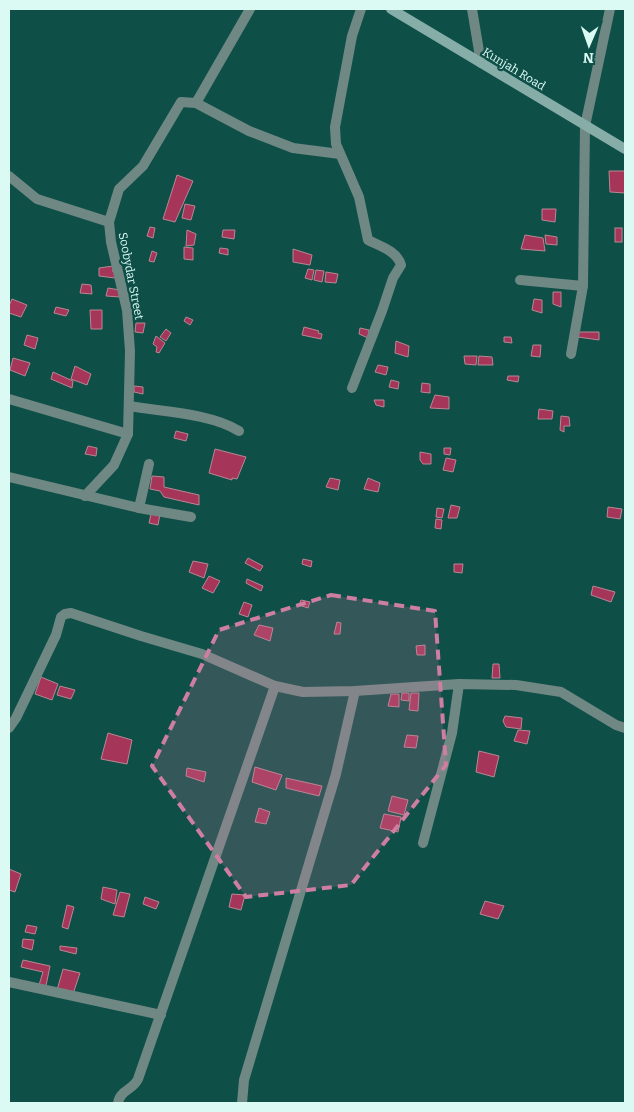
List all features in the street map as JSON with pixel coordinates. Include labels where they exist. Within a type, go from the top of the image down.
[{"type":"street","points":[[250,9],[196,103],[249,131],[293,148],[340,154]]},
{"type":"street","points":[[352,388],[393,278],[401,265],[399,258],[392,252],[368,240],[359,197],[336,144],[335,127],[352,36],[361,9]]},
{"type":"street","name":"Kunjah Road","points":[[391,9],[625,149]]},
{"type":"street","points":[[472,9],[481,63]]},
{"type":"street","points":[[571,354],[583,286],[585,126],[610,9]]},
{"type":"street","name":"Soobydar Street","points":[[85,496],[114,465],[128,434],[130,351],[127,310],[111,242],[109,222],[119,189],[143,166],[181,102],[196,103]]},
{"type":"street","points":[[9,176],[37,199],[109,222]]},
{"type":"street","points":[[520,280],[583,286]]},
{"type":"street","points":[[9,399],[128,434]]},
{"type":"street","points":[[130,406],[202,417],[239,431]]},
{"type":"street","points":[[139,508],[149,464]]},
{"type":"street","points":[[9,477],[139,508],[190,517]]},
{"type":"street","points":[[9,728],[16,718],[56,635],[61,617],[71,613],[202,654],[275,686],[303,692],[355,692],[459,684],[516,685],[561,692],[616,725],[625,728]]},
{"type":"street","points":[[423,843],[452,733],[459,684]]},
{"type":"street","points":[[118,1103],[124,1091],[136,1084],[138,1079],[275,686]]},
{"type":"street","points":[[242,1103],[244,1080],[336,774],[355,692]]},
{"type":"street","points":[[9,982],[160,1015]]},
{"type":"highlighted area","points":[[331,595],[435,611],[446,765],[351,885],[246,897],[152,766],[219,630]]},
{"type":"building","points":[[609,171],[625,171],[625,193],[610,192]]},
{"type":"building","points":[[177,175],[193,181],[175,222],[163,219]]},
{"type":"building","points":[[185,204],[195,206],[191,220],[182,218]]},
{"type":"building","points":[[542,209],[556,209],[555,222],[542,220]]},
{"type":"building","points":[[150,227],[155,228],[153,238],[147,236]]},
{"type":"building","points":[[615,228],[622,228],[622,242],[615,242]]},
{"type":"building","points":[[187,230],[196,234],[194,245],[186,246]]},
{"type":"building","points":[[223,230],[235,230],[234,239],[222,237]]},
{"type":"building","points":[[525,235],[543,238],[545,251],[521,249]]},
{"type":"building","points":[[545,235],[557,237],[557,245],[546,244]]},
{"type":"building","points":[[184,247],[193,248],[193,260],[184,259]]},
{"type":"building","points":[[220,248],[228,249],[228,255],[219,253]]},
{"type":"building","points":[[293,249],[312,255],[310,265],[293,262]]},
{"type":"building","points":[[152,251],[157,253],[154,262],[149,261]]},
{"type":"building","points":[[113,266],[113,272],[116,273],[115,278],[99,276],[99,268]]},
{"type":"building","points":[[308,269],[314,270],[312,280],[305,278]]},
{"type":"building","points":[[316,270],[324,271],[322,282],[314,280]]},
{"type":"building","points":[[326,272],[338,274],[336,283],[325,282]]},
{"type":"building","points":[[82,284],[91,285],[92,294],[80,293]]},
{"type":"building","points":[[108,288],[120,290],[120,297],[106,296]]},
{"type":"building","points":[[553,292],[561,292],[561,307],[553,304]]},
{"type":"building","points":[[12,299],[27,305],[21,317],[9,313]]},
{"type":"building","points":[[534,299],[542,300],[542,313],[532,310]]},
{"type":"building","points":[[130,306],[139,307],[139,314],[129,312]]},
{"type":"building","points":[[56,307],[69,310],[66,316],[54,313]]},
{"type":"building","points":[[90,310],[102,310],[102,329],[91,329]]},
{"type":"building","points":[[186,317],[193,320],[190,325],[184,321]]},
{"type":"building","points":[[136,323],[145,323],[143,333],[135,332]]},
{"type":"building","points":[[304,327],[319,331],[318,333],[322,334],[321,339],[302,335]]},
{"type":"building","points":[[360,328],[369,330],[368,338],[359,334]]},
{"type":"building","points":[[166,329],[171,333],[166,341],[160,337]]},
{"type":"building","points":[[578,332],[599,332],[599,340],[578,337]]},
{"type":"building","points":[[27,335],[38,338],[35,349],[24,345]]},
{"type":"building","points":[[156,336],[165,343],[159,353],[156,352],[157,347],[153,344]]},
{"type":"building","points":[[504,337],[511,337],[512,343],[504,342]]},
{"type":"building","points":[[396,341],[409,346],[408,357],[395,353]]},
{"type":"building","points":[[533,345],[541,345],[540,357],[531,356]]},
{"type":"building","points":[[464,356],[477,356],[476,365],[465,364]]},
{"type":"building","points":[[479,356],[492,357],[493,365],[478,365]]},
{"type":"building","points":[[13,358],[30,363],[25,376],[10,370]]},
{"type":"building","points":[[378,365],[388,367],[386,375],[375,372]]},
{"type":"building","points":[[75,366],[91,374],[87,385],[71,379]]},
{"type":"building","points":[[53,372],[73,381],[72,388],[51,379]]},
{"type":"building","points":[[508,376],[519,376],[518,382],[507,380]]},
{"type":"building","points":[[391,380],[399,382],[398,389],[389,387]]},
{"type":"building","points":[[422,383],[430,384],[430,393],[421,392]]},
{"type":"building","points":[[134,386],[143,387],[143,394],[134,392]]},
{"type":"building","points":[[435,395],[449,397],[449,409],[430,408]]},
{"type":"building","points":[[374,400],[384,400],[384,407],[376,405]]},
{"type":"building","points":[[539,409],[553,411],[552,419],[538,419]]},
{"type":"building","points":[[561,416],[569,417],[570,426],[564,426],[564,432],[560,430]]},
{"type":"building","points":[[176,431],[188,434],[186,441],[174,438]]},
{"type":"building","points":[[88,446],[97,448],[96,456],[85,454]]},
{"type":"building","points":[[444,448],[451,448],[450,455],[444,454]]},
{"type":"building","points":[[215,449],[246,457],[237,479],[232,478],[232,480],[209,473]]},
{"type":"building","points":[[420,452],[431,454],[431,464],[423,464],[420,460]]},
{"type":"building","points":[[446,458],[456,460],[453,472],[443,470]]},
{"type":"building","points":[[152,476],[164,477],[164,487],[199,495],[199,505],[164,497],[160,491],[150,489]]},
{"type":"building","points":[[330,478],[340,480],[338,490],[326,487]]},
{"type":"building","points":[[368,478],[380,483],[378,492],[364,489]]},
{"type":"building","points":[[451,505],[460,507],[457,518],[448,518]]},
{"type":"building","points":[[608,507],[622,509],[620,519],[607,517]]},
{"type":"building","points":[[437,508],[444,509],[442,518],[436,517]]},
{"type":"building","points":[[151,514],[160,514],[158,525],[149,523]]},
{"type":"building","points":[[436,519],[442,520],[441,529],[435,528]]},
{"type":"building","points":[[248,558],[263,566],[260,571],[245,563]]},
{"type":"building","points":[[303,559],[312,561],[311,567],[302,564]]},
{"type":"building","points":[[193,561],[208,564],[204,578],[189,572]]},
{"type":"building","points":[[454,564],[463,564],[462,573],[454,572]]},
{"type":"building","points":[[209,576],[220,581],[213,593],[202,588]]},
{"type":"building","points":[[247,579],[263,586],[261,591],[246,583]]},
{"type":"building","points":[[593,586],[615,592],[611,602],[591,595]]},
{"type":"building","points":[[301,600],[310,602],[308,608],[299,605]]},
{"type":"building","points":[[244,602],[252,605],[248,617],[239,614]]},
{"type":"building","points":[[337,622],[341,623],[340,634],[334,634]]},
{"type":"building","points":[[259,625],[273,628],[270,641],[254,635]]},
{"type":"building","points":[[425,645],[425,655],[417,655],[416,646]]},
{"type":"building","points":[[493,664],[499,664],[500,678],[492,678]]},
{"type":"building","points":[[41,677],[58,684],[52,700],[35,694]]},
{"type":"building","points":[[60,686],[75,690],[71,699],[57,695]]},
{"type":"building","points":[[402,693],[409,693],[409,701],[401,700]]},
{"type":"building","points":[[411,693],[419,693],[418,711],[409,710]]},
{"type":"building","points":[[391,694],[399,694],[399,707],[388,706]]},
{"type":"building","points":[[505,716],[522,718],[521,729],[506,727],[503,721]]},
{"type":"building","points":[[518,730],[530,731],[527,744],[514,741]]},
{"type":"building","points":[[108,733],[132,740],[127,764],[101,759]]},
{"type":"building","points":[[407,735],[418,736],[416,748],[404,747]]},
{"type":"building","points":[[479,751],[499,756],[494,777],[476,772]]},
{"type":"building","points":[[255,767],[282,775],[276,790],[252,782]]},
{"type":"building","points":[[187,768],[206,772],[204,782],[186,776]]},
{"type":"building","points":[[286,778],[322,786],[319,796],[286,788]]},
{"type":"building","points":[[392,796],[408,800],[404,815],[388,811]]},
{"type":"building","points":[[259,808],[270,812],[266,824],[255,822]]},
{"type":"building","points":[[384,814],[401,817],[398,832],[380,828]]},
{"type":"building","points":[[9,869],[21,874],[15,892],[9,890]]},
{"type":"building","points":[[103,887],[117,890],[115,904],[101,899]]},
{"type":"building","points":[[120,892],[130,894],[124,917],[113,915]]},
{"type":"building","points":[[232,894],[245,895],[241,910],[229,907]]},
{"type":"building","points":[[145,897],[159,902],[156,909],[143,904]]},
{"type":"building","points":[[485,901],[504,906],[498,919],[480,914]]},
{"type":"building","points":[[67,905],[74,907],[68,929],[62,927]]},
{"type":"building","points":[[27,925],[37,927],[35,934],[25,932]]},
{"type":"building","points":[[23,939],[34,940],[32,950],[22,947]]},
{"type":"building","points":[[60,946],[77,948],[76,954],[60,950]]},
{"type":"building","points":[[23,960],[50,966],[46,986],[39,985],[43,972],[21,967]]},
{"type":"building","points":[[63,969],[80,973],[73,994],[57,990]]}]
